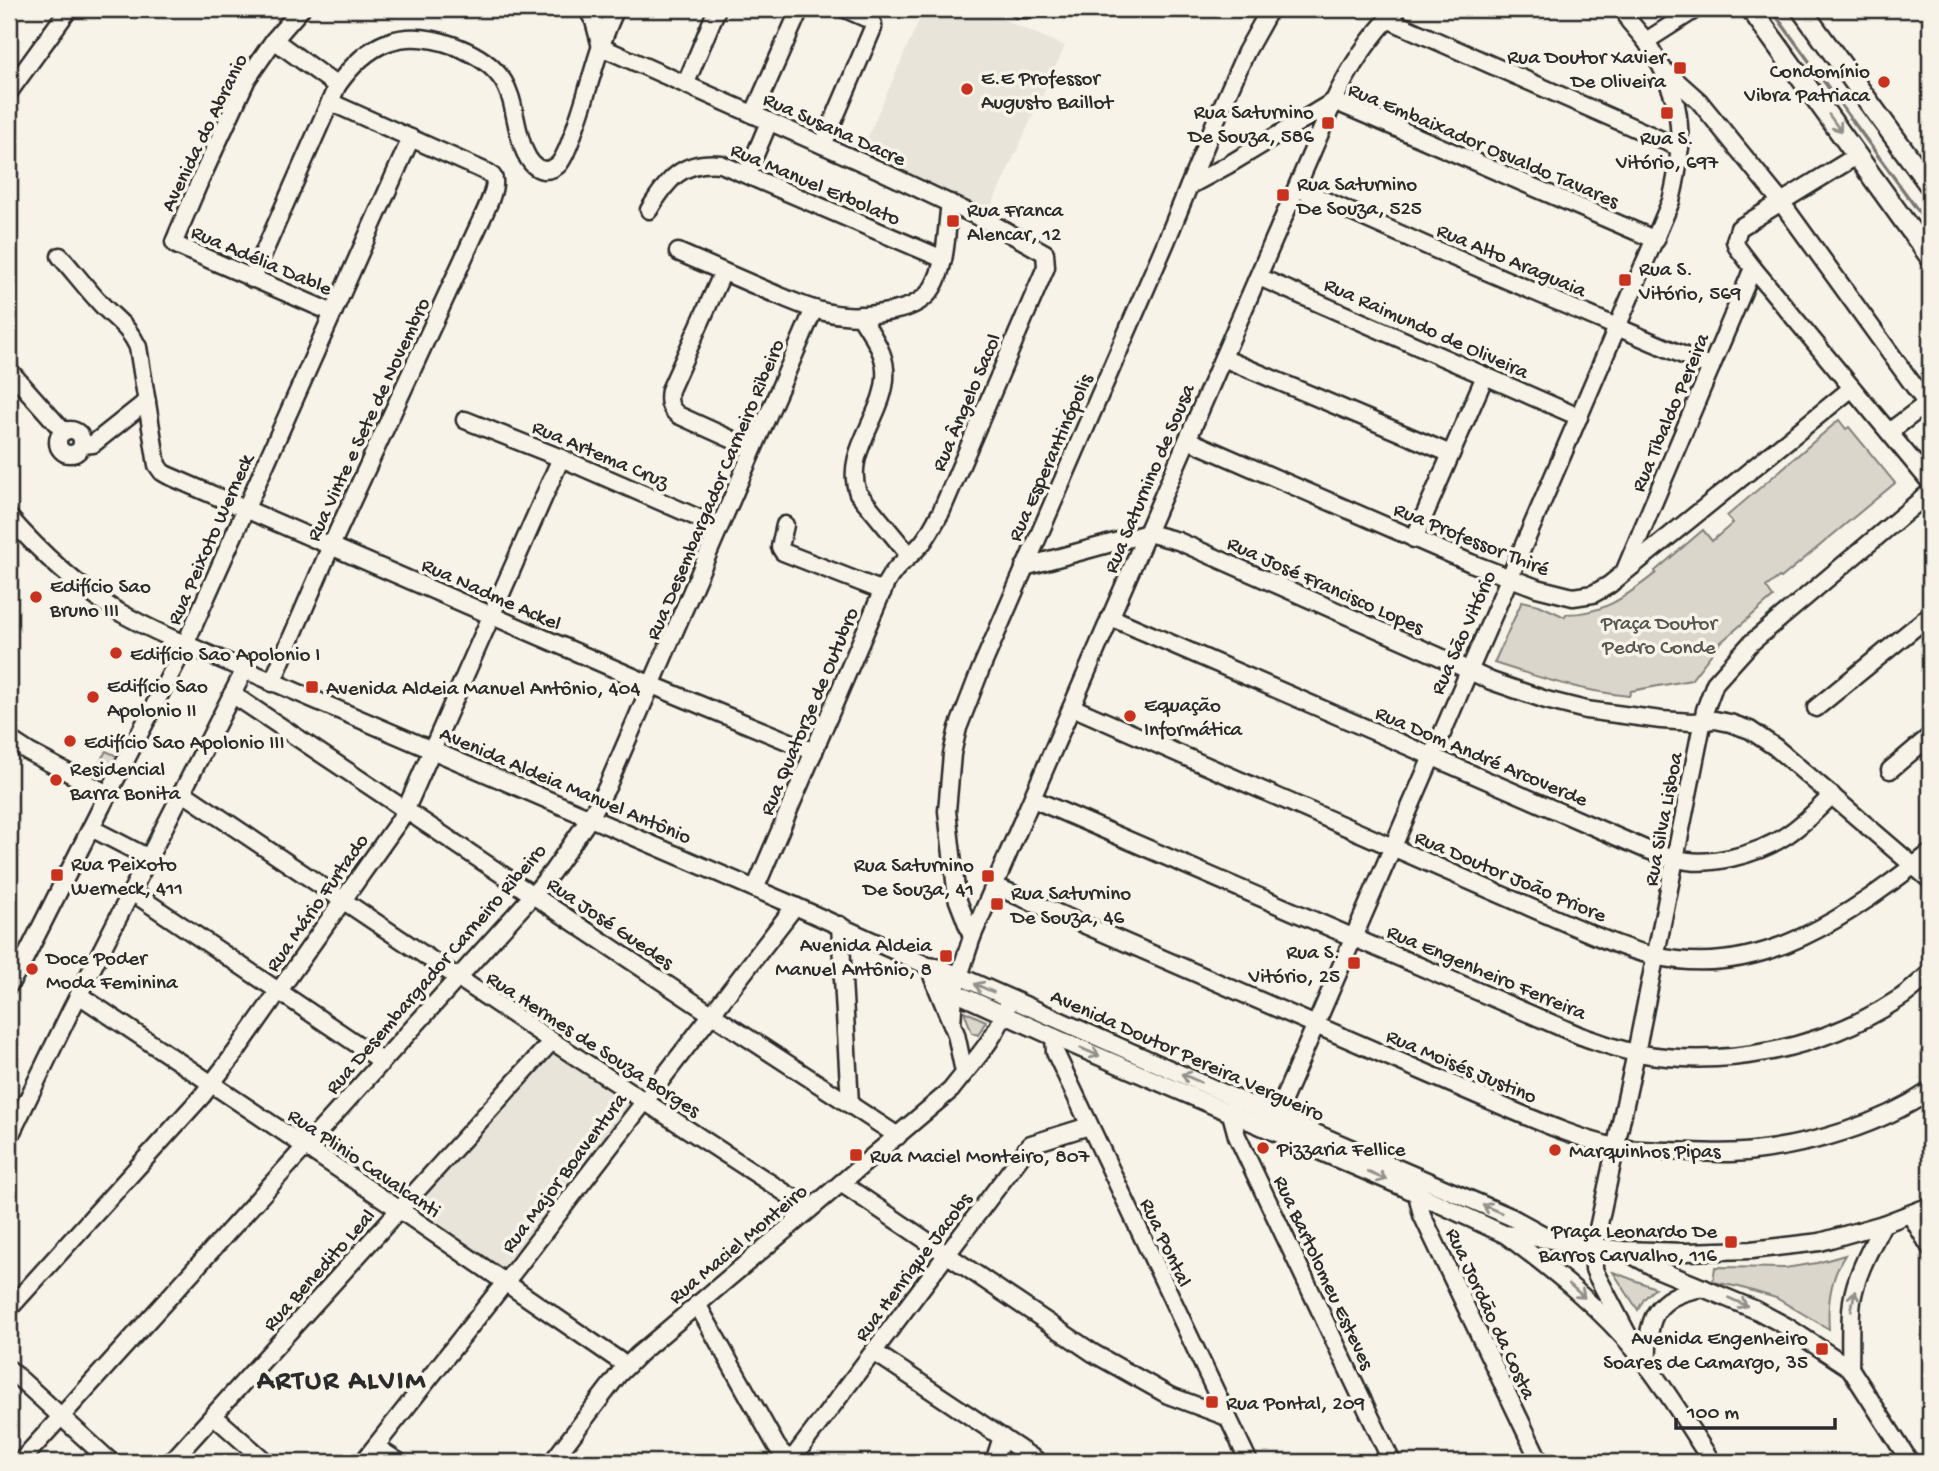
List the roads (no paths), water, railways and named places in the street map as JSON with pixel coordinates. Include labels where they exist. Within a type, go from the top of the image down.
[{"type":"main road","points":[[1751,9],[1930,257]]},
{"type":"main road","points":[[1801,9],[1930,186]]},
{"type":"street","points":[[9,92],[69,9]]},
{"type":"street","name":"Avenida do Abranio","points":[[175,243],[199,183],[247,79],[274,40],[301,9]]},
{"type":"street","points":[[587,9],[594,21],[601,47]]},
{"type":"street","points":[[252,279],[337,86],[349,68],[364,55],[400,38],[420,37],[441,41],[479,57],[496,71],[505,83],[526,155],[537,167],[545,170],[553,168],[564,155],[616,9]]},
{"type":"street","points":[[686,83],[717,9]]},
{"type":"street","points":[[753,115],[800,9]]},
{"type":"street","points":[[824,145],[873,28],[870,20],[845,9]]},
{"type":"street","points":[[1019,9],[1032,9]]},
{"type":"street","name":"Rua Esperantinópolis","points":[[972,937],[957,898],[947,811],[952,754],[962,716],[1246,52],[1270,9]]},
{"type":"street","points":[[1610,9],[1627,15],[1662,68],[1675,103],[1680,148]]},
{"type":"street","points":[[1646,41],[1696,9]]},
{"type":"street","points":[[1392,14],[1680,148]]},
{"type":"street","name":"Rua Saturnino de Sousa","points":[[956,984],[972,937],[1334,101],[1357,57],[1392,14]]},
{"type":"street","points":[[274,40],[337,86]]},
{"type":"street","name":"Rua Susana Dacre","points":[[601,47],[950,203],[1041,250],[1046,257]]},
{"type":"street","points":[[1662,68],[1699,101],[1781,202],[1928,402],[1889,432]]},
{"type":"street","name":"Rua Embaixador Osvaldo Tavares","points":[[1189,186],[1334,101],[1656,240]]},
{"type":"street","points":[[330,102],[411,138]]},
{"type":"street","points":[[747,174],[769,121]]},
{"type":"street","name":"Rua Vinte e Sete de Novembro","points":[[272,683],[331,546],[494,190],[494,177],[489,173],[411,138]]},
{"type":"street","name":"Rua Peixoto Werneck","points":[[9,985],[186,644],[411,138]]},
{"type":"street","name":"Rua São Vitório","points":[[1273,1123],[1656,240],[1671,201],[1680,148]]},
{"type":"street","points":[[1858,155],[1756,216],[1739,228],[1735,241],[1753,268],[1930,483]]},
{"type":"street","name":"Rua Manuel Erbolato","points":[[649,210],[671,179],[686,168],[706,162],[721,164],[943,259]]},
{"type":"street","name":"Rua Alto Araguaia","points":[[1297,188],[1711,367]]},
{"type":"street","points":[[678,252],[814,309],[846,316],[898,310],[923,299],[937,281],[943,259],[950,203]]},
{"type":"street","name":"Rua Adélia Dable","points":[[175,243],[333,313]]},
{"type":"street","points":[[9,370],[64,432],[76,432],[81,437],[82,445],[93,444],[147,401],[138,347],[130,331],[99,302],[60,256]]},
{"type":"street","name":"Rua Ângelo Sacol","points":[[909,555],[928,536],[941,512],[1046,267],[1046,257]]},
{"type":"street","name":"Rua Tibaldo Pereira","points":[[1624,572],[1753,268]]},
{"type":"street","points":[[723,272],[670,390],[669,403],[678,415],[753,449]]},
{"type":"street","name":"Rua Raimundo de Oliveira","points":[[1259,277],[1579,417]]},
{"type":"street","name":"Rua Desembargador Carneiro Ribeiro","points":[[20,1462],[533,895],[590,818],[607,787],[652,685],[814,309]]},
{"type":"street","points":[[860,315],[880,352],[886,370],[882,391],[854,468],[855,486],[909,555]]},
{"type":"street","points":[[1223,358],[1451,454]]},
{"type":"street","points":[[1414,539],[1485,376]]},
{"type":"street","name":"Rua Professor Thiré","points":[[1188,440],[1509,579],[1573,597],[1593,594],[1609,585],[1852,388]]},
{"type":"street","name":"Rua Nadme Ackel","points":[[147,401],[157,465],[167,475],[652,685],[814,752]]},
{"type":"street","name":"Rua Artema Cruz","points":[[466,419],[719,527]]},
{"type":"street","name":"Rua Mário Furtado","points":[[9,1309],[211,1084],[406,810],[561,458]]},
{"type":"street","name":"Rua Silva Lisboa","points":[[1594,1247],[1703,721],[1715,682],[1743,650],[1930,483]]},
{"type":"street","name":"Avenida Aldeia Manuel Antônio","points":[[9,517],[55,565],[132,620],[244,671],[840,925],[931,972],[941,968],[956,984]]},
{"type":"street","points":[[785,525],[780,547],[783,552],[883,591]]},
{"type":"street","points":[[1024,567],[1148,533]]},
{"type":"street","name":"Rua José Francisco Lopes","points":[[1148,533],[1178,541],[1491,681],[1546,700],[1586,710],[1661,720],[1715,720],[1750,730],[1776,747],[1930,880]]},
{"type":"street","name":"Rua Quatorze de Outubro","points":[[755,888],[891,573],[909,555]]},
{"type":"street","points":[[1815,708],[1930,614]]},
{"type":"street","name":"Rua Dom André Arcoverde","points":[[1110,617],[1646,849],[1675,858],[1703,862],[1754,853],[1774,844],[1794,830],[1832,795]]},
{"type":"street","points":[[9,1138],[244,671]]},
{"type":"street","name":"Rua José Guedes","points":[[232,694],[898,1136]]},
{"type":"street","name":"Rua Doutor João Priore","points":[[1072,707],[1616,944],[1676,960],[1724,960],[1758,954],[1787,944],[1854,909],[1930,853]]},
{"type":"street","points":[[1890,770],[1930,736]]},
{"type":"street","points":[[9,739],[108,794]]},
{"type":"street","name":"Rua Hermes de Souza Borges","points":[[182,792],[552,1041],[810,1209]]},
{"type":"street","name":"Rua Engenheiro Ferreira","points":[[1033,799],[1581,1035],[1636,1053],[1671,1057],[1710,1057],[1742,1055],[1805,1044],[1866,1018],[1899,999],[1930,973]]},
{"type":"street","points":[[90,828],[149,858]]},
{"type":"street","name":"Rua Moisés Justino","points":[[995,886],[1552,1127],[1616,1147],[1731,1153],[1773,1148],[1859,1126],[1930,1091]]},
{"type":"street","points":[[132,892],[382,1061]]},
{"type":"street","name":"Rua Major Boaventura","points":[[363,1462],[795,906]]},
{"type":"street","points":[[840,925],[850,1104]]},
{"type":"street","points":[[931,972],[954,1030],[964,1072]]},
{"type":"street","points":[[954,1030],[956,984]]},
{"type":"street","name":"Avenida Doutor Pereira Vergueiro","points":[[956,984],[1419,1186],[1511,1217],[1553,1240]]},
{"type":"street","name":"Rua Plinio Cavalcanti","points":[[79,995],[627,1366]]},
{"type":"street","name":"Avenida Doutor Pereira Vergueiro","points":[[1007,1007],[1054,1037],[1233,1106]]},
{"type":"street","name":"Rua Maciel Monteiro","points":[[552,1462],[627,1366],[946,1095],[992,1039],[1007,1007]]},
{"type":"street","points":[[954,1030],[969,1042],[992,1039]]},
{"type":"street","name":"Rua Pontal","points":[[1054,1037],[1055,1052],[1249,1462]]},
{"type":"street","name":"Rua Benedito Leal","points":[[171,1462],[552,1041]]},
{"type":"street","name":"Rua Bartolomeu Esteves","points":[[1233,1106],[1237,1136],[1392,1462]]},
{"type":"street","name":"Rua Henrique Jacobs","points":[[792,1462],[1028,1147],[1089,1126]]},
{"type":"street","points":[[841,1183],[1093,1353],[1168,1395],[1227,1417]]},
{"type":"street","name":"Avenida Doutor Pereira Vergueiro","points":[[1419,1186],[1504,1234],[1580,1293],[1637,1352],[1712,1462]]},
{"type":"street","name":"Rua Jordão da Costa","points":[[1419,1186],[1422,1214],[1540,1462]]},
{"type":"street","points":[[1594,1247],[1685,1252],[1763,1249],[1840,1236],[1883,1224],[1930,1206]]},
{"type":"street","points":[[1910,1214],[1930,1247]]},
{"type":"street","points":[[1850,1368],[1852,1298],[1865,1261],[1883,1224]]},
{"type":"street","name":"Avenida Doutor Pereira Vergueiro","points":[[1504,1234],[1594,1247],[1594,1269],[1637,1352]]},
{"type":"street","points":[[1840,1236],[1856,1245],[1865,1261]]},
{"type":"street","points":[[1623,1250],[1657,1269],[1756,1310],[1786,1326],[1850,1368],[1910,1462]]},
{"type":"street","points":[[1675,1276],[1671,1268],[1672,1261],[1685,1252]]},
{"type":"street","points":[[1648,1367],[1647,1341],[1656,1312],[1673,1296],[1704,1288]]},
{"type":"street","points":[[697,1304],[776,1445],[792,1462]]},
{"type":"street","points":[[874,1352],[1039,1462]]},
{"type":"street","points":[[9,1369],[111,1462]]},
{"type":"street","points":[[214,1416],[266,1462]]},
{"type":"street","points":[[994,1462],[1002,1437]]},
{"type":"street","points":[[376,1447],[399,1462]]},
{"type":"waterway","points":[[1771,9],[1930,227]]},
{"type":"place","name":"Rua Doutor Xavier De Oliveira","points":[[1680,68]]},
{"type":"place","name":"Condomínio Vibra Patriaca","points":[[1884,82]]},
{"type":"place","name":"E.E Professor Augusto Baillot","points":[[967,89]]},
{"type":"place","name":"Rua S. Vitório, 697","points":[[1667,113]]},
{"type":"place","name":"Rua Saturnino De Souza, 586","points":[[1328,123]]},
{"type":"place","name":"Rua Saturnino De Souza, 525","points":[[1283,195]]},
{"type":"place","name":"Rua Franca Alencar, 12","points":[[953,221]]},
{"type":"place","name":"Rua S. Vitório, 569","points":[[1625,280]]},
{"type":"place","name":"Edifício Sao Bruno III","points":[[36,597]]},
{"type":"place","name":"Edifício Sao Apolonio I","points":[[116,653]]},
{"type":"place","name":"Avenida Aldeia Manuel Antônio, 404","points":[[312,687]]},
{"type":"place","name":"Edifício Sao Apolonio II","points":[[93,697]]},
{"type":"place","name":"Equação Informática","points":[[1130,716]]},
{"type":"place","name":"Edifício Sao Apolonio III","points":[[70,741]]},
{"type":"place","name":"Residencial Barra Bonita","points":[[56,780]]},
{"type":"place","name":"Rua Peixoto Werneck, 411","points":[[57,875]]},
{"type":"place","name":"Rua Saturnino De Souza, 41","points":[[988,876]]},
{"type":"place","name":"Rua Saturnino De Souza, 46","points":[[997,904]]},
{"type":"place","name":"Avenida Aldeia Manuel Antônio, 8","points":[[946,956]]},
{"type":"place","name":"Rua S. Vitório, 25","points":[[1354,963]]},
{"type":"place","name":"Doce Poder Moda Feminina","points":[[32,969]]},
{"type":"place","name":"Pizzaria Fellice","points":[[1263,1148]]},
{"type":"place","name":"Marquinhos Pipas","points":[[1555,1150]]},
{"type":"place","name":"Rua Maciel Monteiro, 807","points":[[856,1155]]},
{"type":"place","name":"Praça Leonardo De Barros Carvalho, 116","points":[[1731,1242]]},
{"type":"place","name":"Avenida Engenheiro Soares de Camargo, 35","points":[[1822,1349]]},
{"type":"place","name":"Rua Pontal, 209","points":[[1212,1402]]},
{"type":"district","name":"ARTUR ALVIM","points":[[342,1378]]},
{"type":"park label","name":"Praça Doutor Pedro Conde","points":[[1659,634]]}]
